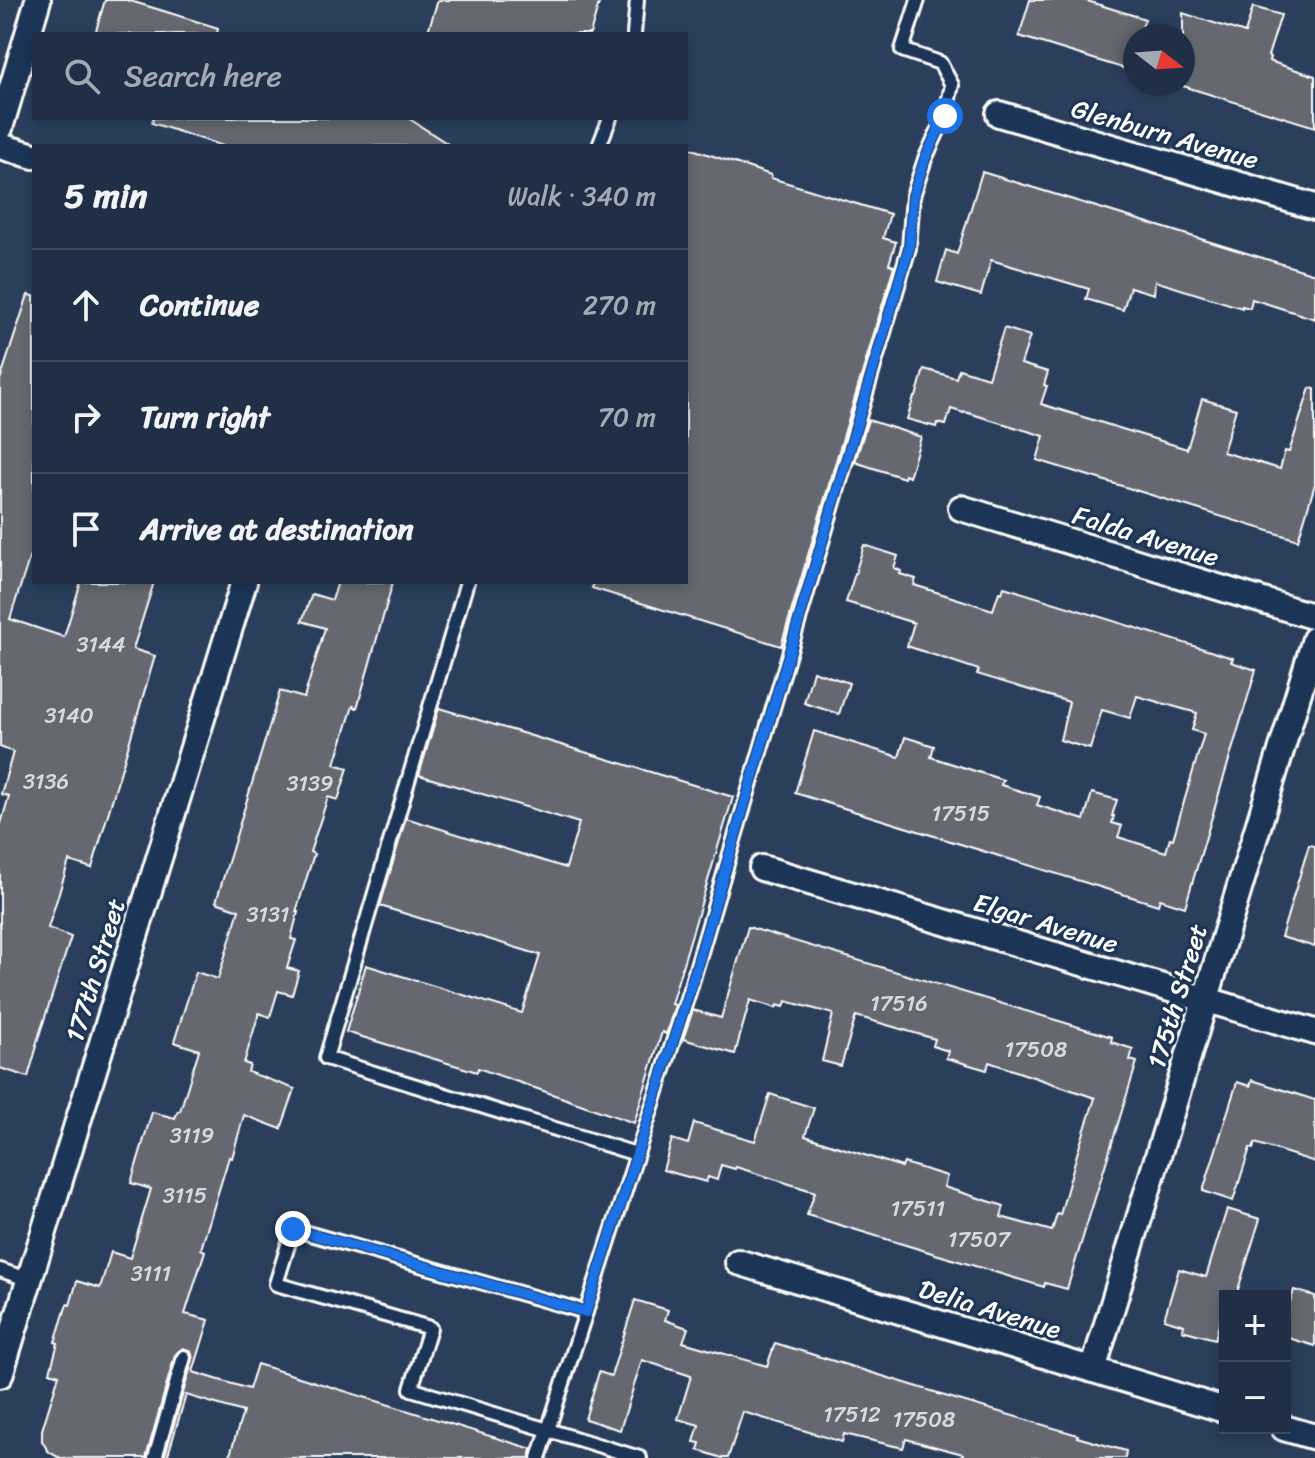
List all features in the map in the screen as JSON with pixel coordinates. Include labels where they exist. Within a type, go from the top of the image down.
[{"type":"street","points":[[0,128],[38,0]]},
{"type":"street","name":"Glenburn Avenue","points":[[999,114],[1315,207]]},
{"type":"street","points":[[0,146],[32,155]]},
{"type":"street","name":"Falda Avenue","points":[[961,508],[1315,617]]},
{"type":"street","name":"177th Street","points":[[0,1375],[243,584]]},
{"type":"street","name":"175th Street","points":[[1093,1370],[1315,639]]},
{"type":"street","name":"Elgar Avenue","points":[[762,868],[1315,1032]]},
{"type":"street","name":"Delia Avenue","points":[[738,1262],[1219,1408]]},
{"type":"street","points":[[1291,1430],[1315,1437]]},
{"type":"lane","points":[[634,32],[637,0]]},
{"type":"lane","points":[[539,1458],[690,989],[909,248],[913,196],[925,159],[945,116],[952,85],[940,63],[902,50],[918,0]]},
{"type":"lane","points":[[600,144],[609,120]]},
{"type":"lane","points":[[466,584],[326,1058],[636,1154]]},
{"type":"lane","points":[[586,1312],[293,1229],[276,1284],[430,1328],[411,1389],[640,1458]]},
{"type":"lane","points":[[0,1270],[30,1280]]},
{"type":"lane","points":[[155,1458],[184,1357]]},
{"type":"building","points":[[105,0],[127,0],[218,28],[217,32],[96,32]]},
{"type":"building","points":[[438,0],[600,0],[591,32],[428,32]]},
{"type":"building","points":[[1030,0],[1084,0],[1145,19],[1143,24],[1123,24],[1123,68],[1019,36]]},
{"type":"building","points":[[1253,7],[1281,15],[1269,61],[1315,76],[1315,127],[1195,90],[1195,24],[1183,24],[1183,13],[1245,33]]},
{"type":"building","points":[[153,120],[411,120],[448,144],[217,144],[152,123]]},
{"type":"building","points":[[688,148],[771,175],[771,178],[890,214],[883,238],[896,242],[889,264],[894,266],[781,646],[592,588],[593,584],[688,584]]},
{"type":"building","points":[[982,172],[1315,274],[1315,319],[1252,299],[1250,308],[1242,308],[1155,281],[1154,294],[1130,287],[1123,310],[1086,299],[1089,289],[991,260],[981,295],[937,282],[946,250],[957,254]]},
{"type":"building","points":[[28,295],[32,296],[32,556],[10,619],[64,637],[80,584],[153,584],[133,649],[155,656],[92,868],[69,861],[48,928],[71,937],[28,1077],[0,1068],[0,827],[9,796],[1,794],[13,752],[0,747],[0,380]]},
{"type":"building","points":[[1004,328],[1030,336],[1021,364],[1048,372],[1041,404],[1187,449],[1202,399],[1236,409],[1223,452],[1280,469],[1285,451],[1289,452],[1310,388],[1315,389],[1315,484],[1298,540],[1037,460],[1044,436],[951,409],[946,425],[937,423],[936,427],[907,419],[924,369],[956,378],[959,369],[988,378]]},
{"type":"building","points":[[868,420],[921,437],[909,477],[855,462]]},
{"type":"building","points":[[864,545],[898,556],[894,568],[901,571],[900,574],[916,579],[914,585],[993,610],[1004,587],[1233,658],[1231,662],[1256,670],[1185,907],[1160,899],[1158,905],[795,793],[814,731],[899,757],[905,737],[934,746],[931,757],[1003,780],[1001,785],[1040,797],[1037,805],[1084,820],[1092,793],[1117,800],[1112,823],[1122,826],[1118,837],[1166,852],[1170,838],[1173,839],[1204,734],[1192,730],[1197,713],[1137,696],[1130,718],[1102,710],[1090,749],[1060,740],[1069,702],[977,674],[979,670],[907,646],[914,623],[846,602]]},
{"type":"building","points":[[337,584],[392,584],[357,708],[353,706],[335,764],[348,768],[338,800],[328,797],[310,852],[314,854],[296,912],[291,939],[296,940],[287,968],[299,971],[292,995],[278,991],[270,1017],[259,1013],[244,1063],[250,1065],[248,1072],[295,1089],[281,1129],[244,1115],[201,1249],[205,1251],[185,1314],[209,1320],[193,1372],[249,1389],[257,1364],[532,1449],[530,1458],[229,1458],[243,1412],[186,1395],[167,1458],[164,1458],[193,1359],[191,1351],[183,1348],[175,1355],[146,1458],[61,1458],[48,1451],[42,1441],[42,1430],[59,1375],[50,1372],[58,1343],[55,1342],[67,1304],[70,1305],[77,1281],[100,1288],[111,1252],[130,1258],[151,1189],[131,1183],[152,1112],[175,1118],[199,1050],[174,1042],[196,972],[218,979],[239,910],[216,902],[280,691],[304,698],[325,628],[302,621],[312,594],[332,600]]},
{"type":"building","points":[[813,671],[849,683],[839,714],[804,703]]},
{"type":"building","points":[[439,708],[733,797],[671,1004],[675,1005],[666,1034],[662,1032],[634,1123],[478,1068],[477,1072],[346,1032],[366,965],[522,1013],[540,955],[380,906],[406,818],[566,868],[579,823],[419,775]]},
{"type":"building","points":[[1309,845],[1315,846],[1315,947],[1281,937]]},
{"type":"building","points":[[748,927],[1112,1037],[1111,1042],[1133,1049],[1130,1060],[1137,1062],[1067,1289],[1045,1283],[1044,1287],[807,1215],[815,1192],[736,1167],[721,1165],[717,1180],[708,1177],[706,1182],[663,1170],[672,1139],[688,1144],[694,1123],[755,1141],[770,1094],[814,1108],[805,1136],[902,1167],[904,1163],[947,1176],[944,1187],[1004,1206],[1001,1217],[1052,1231],[1057,1214],[1060,1215],[1095,1098],[989,1062],[987,1070],[946,1058],[948,1051],[933,1046],[935,1039],[856,1016],[841,1066],[822,1061],[833,1014],[786,1001],[784,1007],[777,1005],[776,1008],[750,1000],[735,1054],[683,1039],[693,1010],[721,1018]]},
{"type":"building","points":[[1252,1080],[1315,1100],[1315,1162],[1255,1143],[1253,1149],[1250,1148],[1233,1201],[1203,1191],[1237,1082],[1250,1086]]},
{"type":"building","points":[[1227,1209],[1260,1219],[1238,1290],[1219,1290],[1219,1325],[1215,1339],[1182,1330],[1184,1325],[1164,1319],[1179,1269],[1206,1277]]},
{"type":"building","points":[[1294,1290],[1315,1296],[1315,1346],[1291,1339],[1291,1299]]},
{"type":"building","points":[[635,1300],[668,1310],[665,1320],[688,1328],[683,1342],[767,1366],[775,1343],[1078,1435],[1126,1451],[1125,1458],[962,1458],[963,1454],[906,1439],[903,1448],[844,1434],[842,1442],[743,1412],[728,1458],[722,1458],[698,1450],[700,1443],[694,1442],[699,1425],[678,1419],[691,1376],[642,1360],[620,1430],[585,1419],[599,1372],[611,1376]]},
{"type":"route","points":[[293,1229],[586,1312],[690,989],[909,248],[913,196],[925,159],[945,116]]}]
